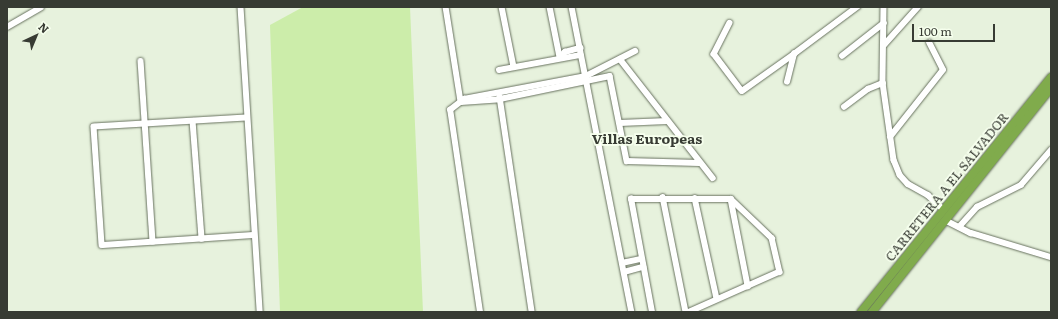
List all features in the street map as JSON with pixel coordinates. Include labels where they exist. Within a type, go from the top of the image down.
[{"type":"highway","name":"CARRETERA A EL SALVADOR","points":[[861,312],[1051,77]]},
{"type":"highway","name":"CARRETERA A EL SALVADOR","points":[[872,312],[947,221],[1051,88]]},
{"type":"highway","points":[[907,271],[900,268],[923,240],[929,227]]},
{"type":"street","points":[[7,27],[41,7]]},
{"type":"street","points":[[241,7],[246,118],[260,312]]},
{"type":"street","points":[[446,7],[461,102]]},
{"type":"street","points":[[502,7],[514,67]]},
{"type":"street","points":[[550,7],[560,57]]},
{"type":"street","points":[[572,7],[632,312]]},
{"type":"street","points":[[730,23],[714,54],[742,91],[857,7]]},
{"type":"street","points":[[884,7],[883,83],[890,137],[900,176],[944,210]]},
{"type":"street","points":[[884,45],[918,7]]},
{"type":"street","points":[[842,56],[884,23]]},
{"type":"street","points":[[890,137],[942,70],[929,43]]},
{"type":"street","points":[[560,57],[565,52],[580,48]]},
{"type":"street","points":[[461,102],[464,104],[500,99],[536,92],[586,79],[601,69],[635,51]]},
{"type":"street","points":[[787,82],[794,54]]},
{"type":"street","points":[[499,70],[560,57],[581,55]]},
{"type":"street","points":[[620,59],[699,163],[713,178]]},
{"type":"street","points":[[141,61],[153,242]]},
{"type":"street","points":[[601,69],[604,77]]},
{"type":"street","points":[[480,312],[449,114],[451,108],[464,99],[534,85],[612,77],[628,162],[699,163]]},
{"type":"street","points":[[844,107],[868,89],[883,83]]},
{"type":"street","points":[[534,85],[536,92]]},
{"type":"street","points":[[499,92],[532,312]]},
{"type":"street","points":[[246,118],[94,127],[94,135],[102,245],[254,235]]},
{"type":"street","points":[[193,121],[202,239]]},
{"type":"street","points":[[620,123],[668,122]]},
{"type":"street","points":[[959,227],[977,207],[1021,184],[1051,150]]},
{"type":"street","points":[[652,312],[630,202],[635,197],[731,199],[772,238],[780,268],[777,274],[690,312]]},
{"type":"street","points":[[663,197],[686,312]]},
{"type":"street","points":[[695,198],[718,299]]},
{"type":"street","points":[[731,199],[748,286]]},
{"type":"street","points":[[947,221],[959,227],[1051,257]]},
{"type":"street","points":[[622,263],[641,259]]},
{"type":"street","points":[[624,272],[643,267]]},
{"type":"green space","points":[[303,7],[410,7],[423,312],[280,312],[270,25]]},
{"type":"district","name":"Villas Europeas","points":[[647,138]]}]
